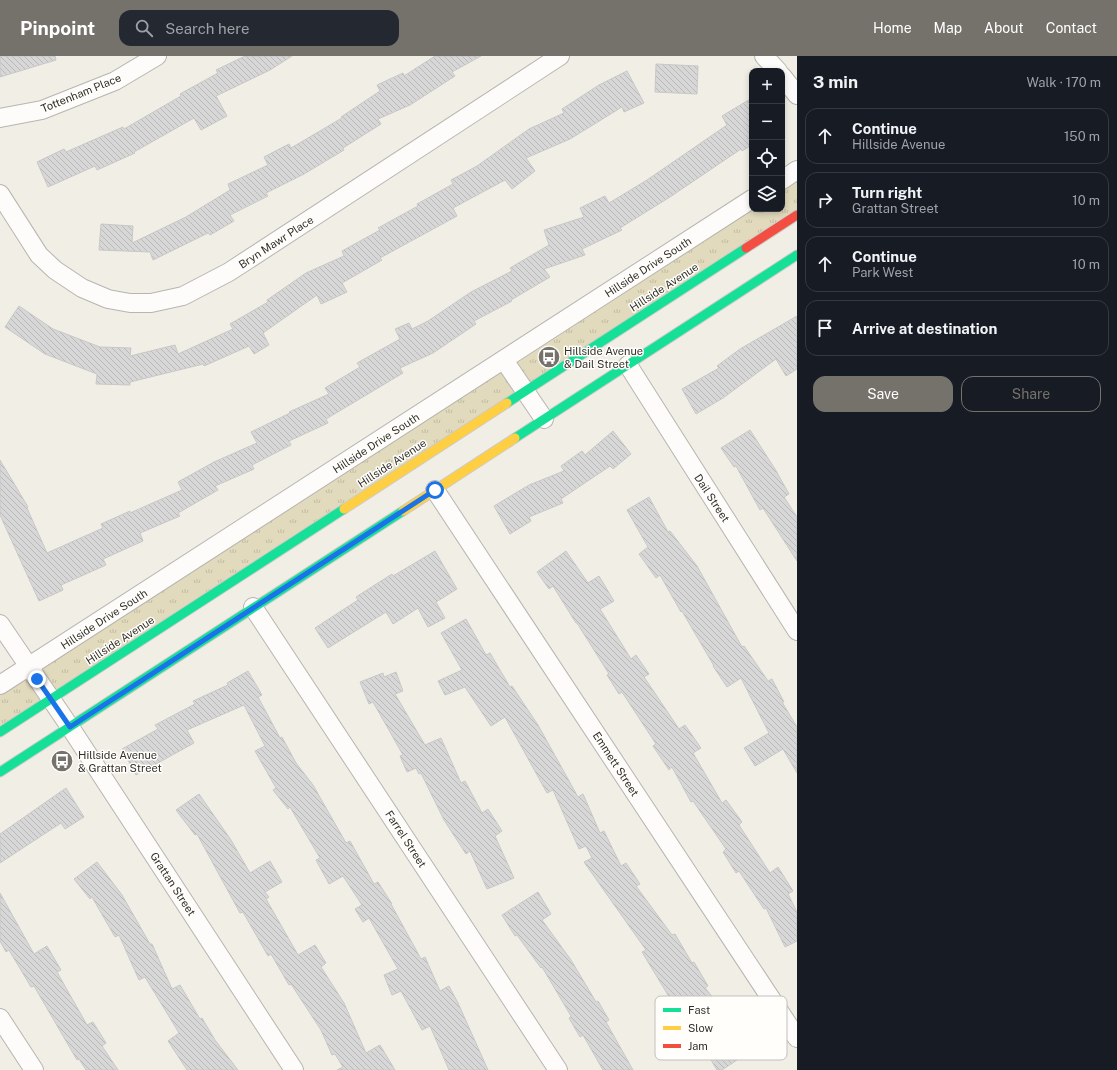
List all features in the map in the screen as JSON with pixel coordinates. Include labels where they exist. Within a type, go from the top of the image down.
[{"type":"main road","name":"Hillside Avenue","points":[[0,732],[797,215]]},
{"type":"main road","points":[[0,772],[797,255]]},
{"type":"street","name":"Tottenham Place","points":[[0,118],[42,110],[115,81],[157,56]]},
{"type":"street","name":"Bryn Mawr Place","points":[[0,194],[39,255],[55,270],[82,288],[108,299],[130,303],[152,304],[183,296],[229,272],[560,56]]},
{"type":"street","points":[[764,56],[775,68]]},
{"type":"street","points":[[785,80],[797,95]]},
{"type":"street","points":[[785,178],[797,170]]},
{"type":"street","name":"Hillside Drive South","points":[[0,685],[29,668],[749,202]]},
{"type":"street","points":[[504,360],[544,420]]},
{"type":"street","name":"Dail Street","points":[[628,365],[797,630]]},
{"type":"street","name":"Emmett Street","points":[[435,490],[769,996]]},
{"type":"street","name":"Farrel Street","points":[[253,608],[558,1070]]},
{"type":"street","name":"Grattan Street","points":[[0,624],[70,727],[294,1070]]},
{"type":"street","points":[[0,1018],[34,1070]]},
{"type":"street","name":"Emmett Street","points":[[787,1023],[797,1038]]},
{"type":"green space","points":[[797,170],[797,215],[0,732],[0,685],[749,211],[785,212],[785,178]]},
{"type":"building","points":[[0,56],[55,56],[56,60],[0,77]]},
{"type":"building","points":[[245,56],[292,56],[270,70],[216,96],[227,116],[201,130],[194,118],[134,152],[135,153],[97,170],[95,166],[48,187],[37,162],[64,149],[66,152],[123,127],[124,129],[181,96],[180,94],[218,73],[216,70]]},
{"type":"building","points":[[435,56],[481,56],[452,72],[455,76],[410,105],[378,119],[381,124],[343,148],[344,150],[304,174],[266,193],[268,196],[230,215],[234,221],[210,235],[208,233],[153,260],[150,252],[99,250],[101,224],[133,226],[132,243],[186,217],[230,190],[228,184],[268,165],[264,157],[289,144],[291,148],[342,118],[341,117],[380,91],[377,85],[403,73],[404,76]]},
{"type":"building","points":[[656,64],[698,66],[697,94],[655,92]]},
{"type":"building","points":[[627,71],[644,103],[624,112],[622,107],[570,139],[526,158],[535,171],[512,189],[505,180],[453,208],[457,216],[380,258],[382,260],[342,283],[347,292],[321,304],[317,295],[263,333],[269,345],[254,354],[249,346],[204,366],[203,364],[130,382],[130,385],[96,384],[97,374],[45,354],[5,327],[19,306],[53,329],[100,347],[131,348],[130,356],[175,345],[178,354],[233,329],[230,324],[268,302],[267,300],[306,273],[344,256],[342,251],[380,230],[378,228],[418,206],[417,204],[453,184],[451,180],[477,166],[529,129],[564,113],[562,109],[599,85]]},
{"type":"building","points":[[749,100],[749,147],[742,151],[741,149],[670,197],[620,228],[622,230],[582,249],[585,255],[544,269],[550,277],[511,300],[512,301],[474,321],[476,324],[433,353],[400,368],[403,373],[326,419],[328,423],[289,441],[291,445],[252,465],[254,469],[215,486],[218,490],[178,513],[180,516],[140,533],[143,541],[103,559],[106,565],[61,585],[63,590],[39,601],[0,515],[0,460],[28,507],[27,508],[47,553],[103,528],[101,524],[182,490],[178,482],[214,462],[257,443],[251,432],[290,413],[289,412],[329,394],[325,388],[360,367],[357,363],[400,339],[395,329],[409,323],[412,329],[428,321],[471,292],[512,271],[510,268],[549,245],[544,230],[584,217],[580,208],[605,196],[609,203],[647,180],[727,125],[722,116]]},
{"type":"building","points":[[797,316],[797,369],[786,376],[776,359],[723,398],[696,414],[682,389],[719,368],[717,366],[740,349]]},
{"type":"building","points":[[750,430],[789,494],[784,497],[797,517],[797,561],[763,508],[760,510],[736,466],[734,467],[721,448]]},
{"type":"building","points":[[613,431],[631,454],[613,469],[610,466],[561,499],[563,503],[529,517],[531,521],[510,534],[494,506],[529,485],[564,471],[561,466],[582,451],[585,455]]},
{"type":"building","points":[[649,497],[668,532],[670,531],[697,566],[742,647],[744,646],[768,681],[772,679],[784,702],[782,702],[797,727],[797,773],[783,749],[755,766],[744,748],[769,733],[741,678],[727,687],[713,666],[660,575],[656,578],[639,554],[648,547],[627,510]]},
{"type":"building","points":[[435,551],[457,589],[436,602],[445,618],[428,627],[418,608],[393,624],[386,612],[328,648],[315,628],[358,600],[356,597],[392,574],[393,576]]},
{"type":"building","points":[[566,551],[588,583],[599,576],[614,601],[600,609],[631,659],[636,655],[649,674],[644,677],[679,729],[685,725],[701,748],[693,753],[722,803],[726,800],[742,822],[739,825],[770,873],[778,867],[793,891],[788,894],[797,912],[797,941],[785,947],[766,908],[764,909],[739,871],[736,873],[723,852],[726,849],[693,801],[691,802],[672,767],[669,770],[653,746],[656,744],[622,692],[619,694],[607,675],[609,674],[553,586],[549,589],[537,572]]},
{"type":"building","points":[[466,619],[486,655],[490,653],[510,687],[512,686],[538,725],[578,797],[583,794],[600,833],[604,831],[621,866],[626,863],[640,884],[636,886],[672,935],[675,934],[692,963],[694,962],[708,986],[705,988],[712,996],[669,996],[642,952],[646,950],[584,862],[592,858],[586,846],[579,849],[553,790],[547,793],[505,717],[491,726],[465,687],[445,695],[438,681],[462,670],[441,633]]},
{"type":"building","points":[[248,671],[262,695],[258,697],[280,738],[282,737],[296,763],[313,785],[346,843],[350,841],[374,884],[378,882],[392,904],[421,959],[425,957],[440,991],[449,986],[488,1070],[449,1070],[430,1026],[422,1030],[401,991],[392,995],[384,975],[398,969],[369,918],[363,922],[355,909],[362,905],[343,876],[329,884],[316,860],[320,858],[290,807],[288,809],[273,790],[276,788],[255,751],[265,746],[244,705],[187,730],[194,743],[136,775],[122,749],[158,729],[155,725],[195,704],[193,701],[228,685],[227,683]]},
{"type":"building","points":[[396,672],[403,691],[395,694],[425,745],[441,738],[461,783],[465,781],[482,813],[488,809],[502,831],[495,836],[514,878],[487,889],[470,851],[466,854],[444,820],[421,773],[419,774],[416,768],[407,772],[400,756],[403,755],[373,702],[369,704],[360,682],[383,673],[384,677]]},
{"type":"building","points":[[66,788],[84,817],[65,829],[61,823],[0,863],[0,834]]},
{"type":"building","points":[[199,794],[231,840],[250,873],[270,861],[282,882],[265,892],[269,897],[266,899],[298,955],[315,945],[326,963],[321,967],[344,1003],[366,1053],[380,1045],[395,1070],[337,1070],[343,1067],[335,1054],[332,1055],[321,1030],[291,984],[289,985],[271,954],[268,956],[243,912],[240,913],[197,834],[195,835],[176,810]]},
{"type":"building","points":[[97,862],[122,895],[150,944],[152,944],[172,989],[180,985],[200,1019],[202,1018],[215,1040],[238,1070],[187,1070],[168,1041],[179,1033],[145,977],[139,980],[119,935],[115,937],[92,897],[90,899],[74,879]]},
{"type":"building","points":[[538,892],[551,914],[542,920],[571,960],[596,1002],[598,1001],[609,1020],[606,1022],[633,1070],[603,1070],[583,1035],[580,1037],[569,1018],[571,1016],[542,967],[541,968],[517,935],[515,936],[502,915]]},
{"type":"building","points":[[0,893],[34,954],[47,946],[61,970],[57,972],[87,1025],[93,1022],[106,1043],[102,1046],[118,1070],[86,1070],[79,1059],[77,1060],[34,986],[31,987],[9,950],[6,952],[0,941]]},
{"type":"building","points":[[711,1060],[737,1060],[722,1070],[717,1070]]},
{"type":"traffic: fast","points":[[507,403],[746,248]]},
{"type":"traffic: fast","points":[[515,438],[797,255]]},
{"type":"traffic: fast","points":[[0,732],[344,509]]},
{"type":"traffic: fast","points":[[0,772],[403,511]]},
{"type":"traffic: slow","points":[[344,509],[507,403]]},
{"type":"traffic: slow","points":[[403,511],[515,438]]},
{"type":"traffic: jam","points":[[746,248],[797,215]]},
{"type":"place","name":"Hillside Avenue & Dail Street","points":[[549,357]]},
{"type":"place","name":"Hillside Avenue & Grattan Street","points":[[62,761]]},
{"type":"route","points":[[37,679],[70,727],[435,490]]}]
